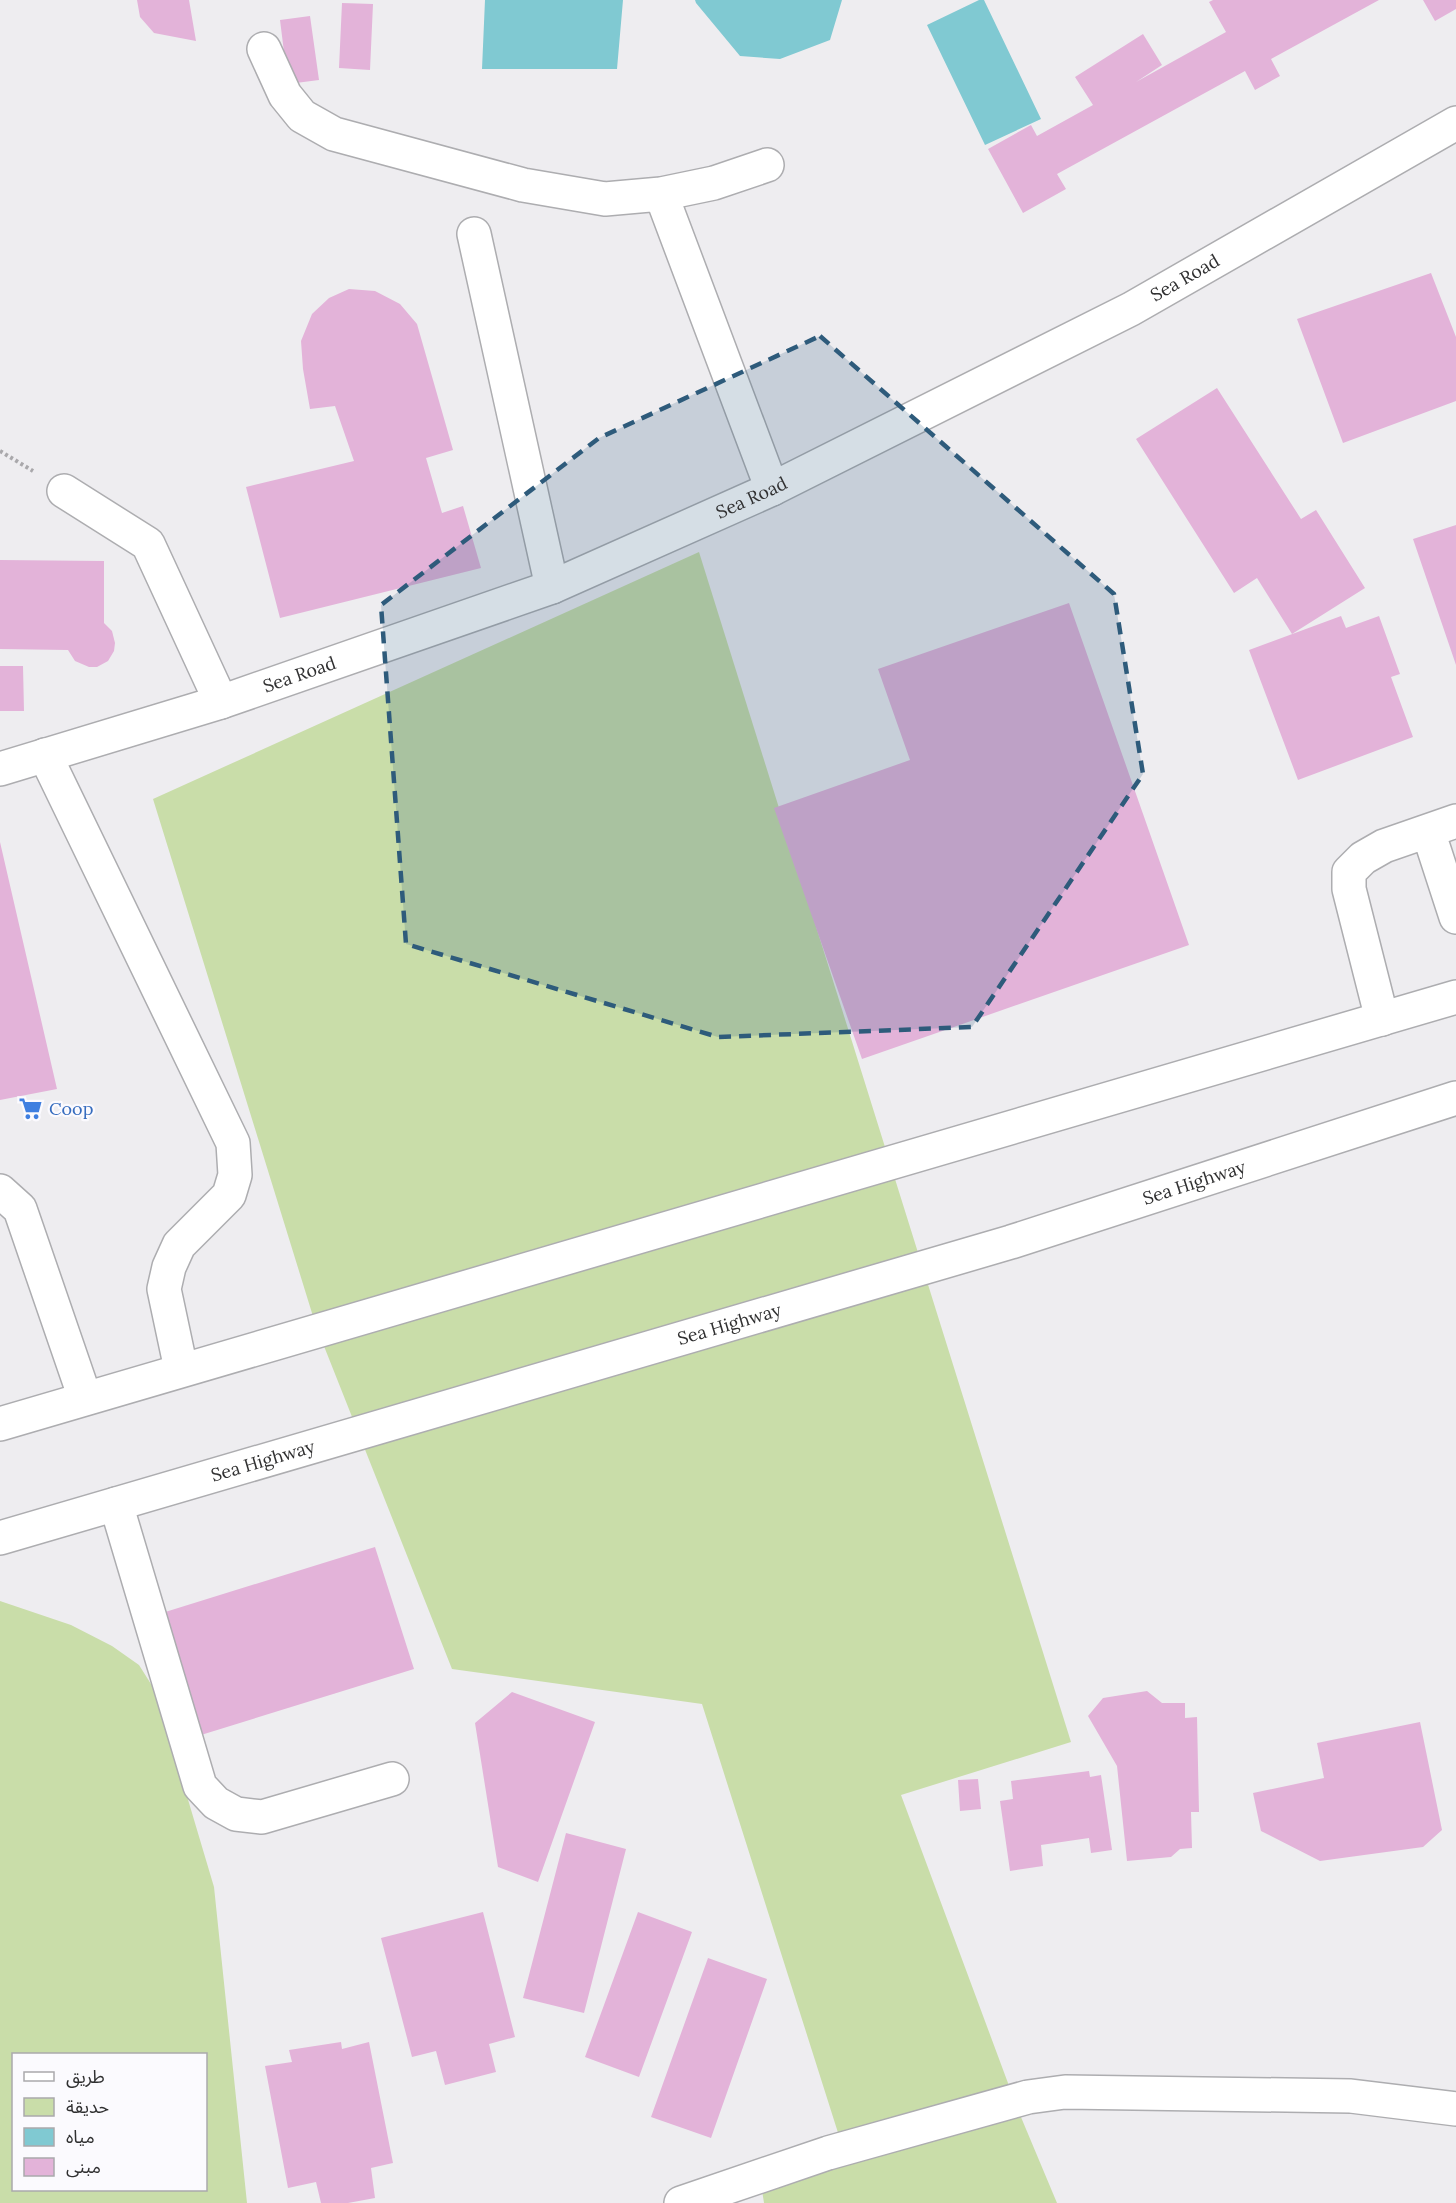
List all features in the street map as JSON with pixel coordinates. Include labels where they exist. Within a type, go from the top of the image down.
[{"type":"main road","points":[[264,49],[285,95],[302,116],[334,134],[523,185],[605,199],[661,194],[714,183],[767,165]]},
{"type":"main road","name":"Sea Road","points":[[0,769],[221,702],[552,587],[772,489],[1131,309],[1456,123]]},
{"type":"main road","points":[[661,194],[772,489]]},
{"type":"main road","points":[[474,234],[552,587]]},
{"type":"main road","points":[[64,491],[148,544],[221,702]]},
{"type":"main road","points":[[45,755],[233,1143],[235,1175],[229,1195],[179,1245],[169,1267],[164,1290],[181,1369]]},
{"type":"main road","points":[[1382,1019],[1348,888],[1349,872],[1363,858],[1384,846],[1442,826],[1456,917]]},
{"type":"main road","points":[[0,1424],[181,1369],[1456,997]]},
{"type":"main road","name":"Sea Highway","points":[[0,1538],[1011,1242],[1456,1098]]},
{"type":"main road","points":[[0,1191],[20,1209],[86,1398]]},
{"type":"main road","points":[[116,1504],[200,1786],[216,1803],[236,1814],[262,1817],[392,1779]]},
{"type":"main road","points":[[681,2203],[828,2153],[1028,2097],[1065,2092],[1351,2096],[1456,2109]]},
{"type":"highlighted area","points":[[820,336],[1114,594],[1143,774],[972,1027],[718,1037],[406,944],[381,605],[599,438]]},
{"type":"green space","points":[[699,552],[1071,1742],[901,1795],[1018,2110],[1057,2203],[764,2203],[761,2184],[840,2139],[702,1704],[452,1669],[316,1326],[153,799]]},
{"type":"green space","points":[[0,1601],[71,1625],[112,1646],[139,1665],[156,1692],[214,1887],[247,2203],[0,2203]]},
{"type":"water","points":[[485,0],[623,0],[617,69],[482,69]]},
{"type":"water","points":[[695,0],[842,0],[830,40],[780,59],[740,56]]},
{"type":"water","points":[[979,0],[984,0],[1041,119],[985,145],[927,25]]},
{"type":"building","points":[[137,0],[189,0],[196,41],[154,33],[140,17]]},
{"type":"building","points":[[1213,0],[1379,0],[1271,59],[1280,76],[1255,90],[1245,71],[1057,174],[1066,189],[1023,213],[988,149],[1031,125],[1037,136],[1093,105],[1075,77],[1143,34],[1162,65],[1136,82],[1226,32],[1209,2]]},
{"type":"building","points":[[1423,0],[1456,0],[1456,9],[1435,21]]},
{"type":"building","points":[[342,3],[373,4],[370,70],[339,68]]},
{"type":"building","points":[[310,16],[319,80],[288,84],[280,20]]},
{"type":"building","points":[[1431,273],[1456,337],[1456,401],[1343,443],[1297,319]]},
{"type":"building","points":[[349,289],[375,291],[400,304],[417,324],[453,450],[426,458],[442,513],[463,506],[481,568],[280,618],[246,487],[354,461],[335,406],[310,409],[301,341],[312,314],[329,298]]},
{"type":"building","points":[[1217,388],[1301,519],[1316,510],[1365,588],[1292,634],[1257,578],[1234,593],[1136,439]]},
{"type":"building","points":[[1456,525],[1456,665],[1413,539]]},
{"type":"building","points":[[0,560],[104,561],[104,623],[112,631],[115,643],[114,651],[108,661],[97,667],[89,667],[75,661],[68,650],[0,649]]},
{"type":"building","points":[[1069,603],[1189,945],[862,1059],[774,808],[910,760],[878,669]]},
{"type":"building","points":[[1341,616],[1346,628],[1379,616],[1400,674],[1391,677],[1413,737],[1298,780],[1249,650]]},
{"type":"building","points":[[0,666],[23,666],[24,711],[0,711]]},
{"type":"building","points":[[0,842],[57,1089],[0,1100]]},
{"type":"building","points":[[375,1547],[414,1669],[201,1735],[162,1613]]},
{"type":"building","points":[[1147,1691],[1162,1703],[1185,1703],[1185,1718],[1197,1717],[1199,1812],[1191,1812],[1192,1848],[1180,1849],[1171,1857],[1127,1861],[1117,1766],[1088,1716],[1103,1698]]},
{"type":"building","points":[[512,1692],[595,1722],[538,1882],[498,1867],[475,1723]]},
{"type":"building","points":[[1420,1722],[1442,1830],[1423,1847],[1320,1861],[1261,1831],[1253,1793],[1324,1778],[1317,1743]]},
{"type":"building","points":[[1089,1771],[1090,1777],[1101,1775],[1112,1850],[1091,1853],[1089,1838],[1041,1845],[1043,1866],[1010,1871],[1000,1801],[1013,1799],[1011,1781]]},
{"type":"building","points":[[978,1779],[981,1809],[960,1811],[958,1780]]},
{"type":"building","points":[[566,1833],[626,1849],[584,2013],[523,1998]]},
{"type":"building","points":[[483,1912],[515,2037],[489,2044],[496,2072],[445,2085],[436,2051],[412,2057],[381,1938]]},
{"type":"building","points":[[638,1912],[692,1932],[639,2077],[585,2057]]},
{"type":"building","points":[[708,1958],[767,1979],[711,2138],[651,2117]]},
{"type":"building","points":[[341,2042],[342,2049],[369,2042],[393,2163],[371,2168],[375,2198],[348,2203],[321,2203],[316,2182],[288,2188],[265,2066],[292,2062],[289,2050]]},
{"type":"place","name":"Coop","points":[[31,1109]]}]
